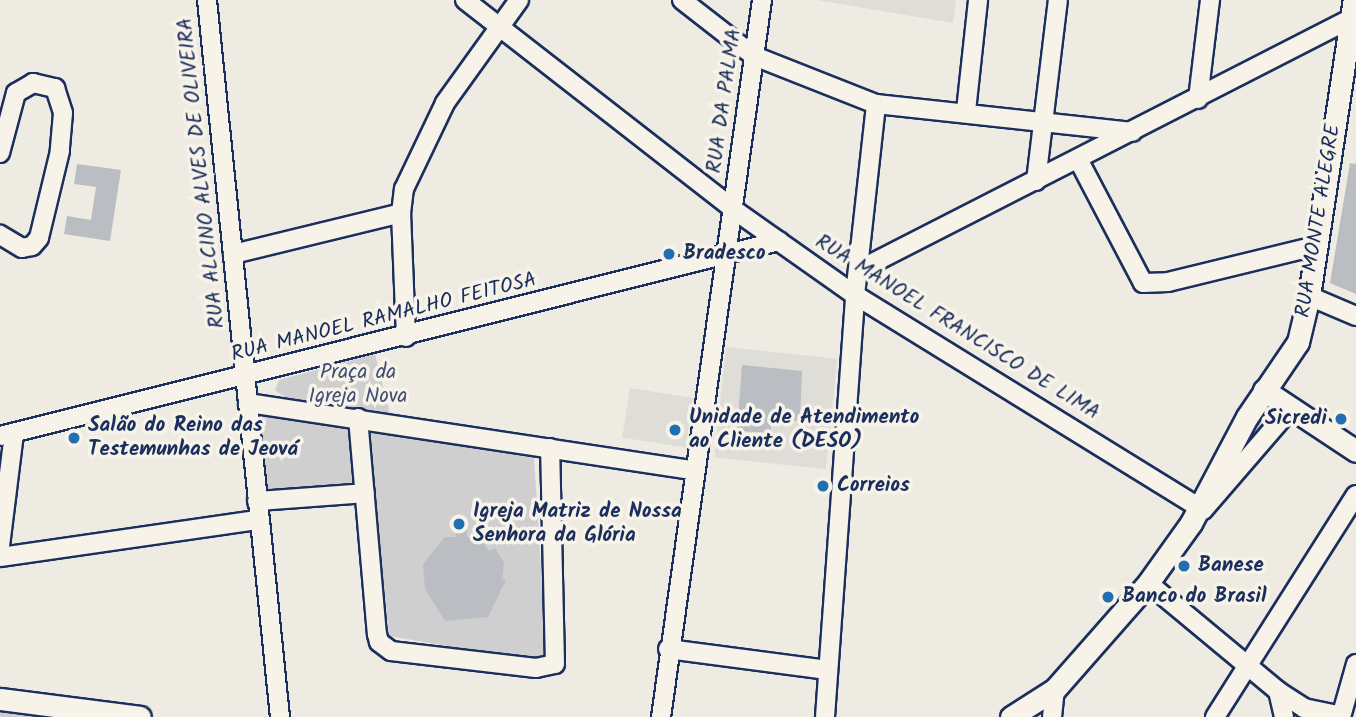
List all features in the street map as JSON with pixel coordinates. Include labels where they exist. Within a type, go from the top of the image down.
[{"type":"main road","name":"RUA MONTE ALEGRE","points":[[1011,717],[1055,688],[1148,583],[1197,513],[1264,390],[1298,342],[1349,83],[1354,12]]},
{"type":"main road","points":[[1264,390],[1356,451]]},
{"type":"main road","points":[[0,699],[140,717]]},
{"type":"street","name":"RUA ALCINO ALVES DE OLIVEIRA","points":[[207,0],[279,717]]},
{"type":"street","name":"RUA MANOEL FRANCISCO DE LIMA","points":[[465,0],[733,209],[855,295],[1197,513]]},
{"type":"street","points":[[406,337],[401,213],[408,179],[435,120],[519,0]]},
{"type":"street","points":[[682,0],[754,56],[876,104],[1040,118],[1132,131]]},
{"type":"street","name":"RUA DA PALMA","points":[[661,717],[692,470],[733,209],[762,0]]},
{"type":"street","points":[[966,111],[978,0]]},
{"type":"street","points":[[1036,181],[1040,118],[1058,0]]},
{"type":"street","points":[[1198,99],[1210,0]]},
{"type":"street","points":[[859,270],[1198,99],[1354,12]]},
{"type":"street","points":[[0,153],[16,93],[33,83],[54,88],[62,102],[60,151],[39,238],[32,246],[22,248],[0,235]]},
{"type":"street","points":[[825,717],[855,295],[876,104]]},
{"type":"street","points":[[1078,159],[1143,283],[1168,282],[1316,246]]},
{"type":"street","points":[[233,254],[401,213]]},
{"type":"street","name":"RUA MANOEL RAMALHO FEITOSA","points":[[7,435],[406,337],[779,241]]},
{"type":"street","points":[[1309,296],[1356,316]]},
{"type":"street","points":[[248,403],[692,470]]},
{"type":"street","points":[[1197,513],[1292,408]]},
{"type":"street","points":[[358,418],[377,634],[384,648],[551,668],[557,661],[550,449]]},
{"type":"street","points":[[0,546],[7,435]]},
{"type":"street","points":[[0,557],[366,494]]},
{"type":"street","points":[[1215,717],[1356,495]]},
{"type":"street","points":[[1148,583],[1248,663],[1278,691],[1304,708],[1341,716],[1352,698],[1356,664]]},
{"type":"street","points":[[668,649],[828,670]]},
{"type":"street","points":[[1052,717],[1055,688]]},
{"type":"street","points":[[1278,691],[1284,717]]},
{"type":"shaded area","points":[[817,0],[956,0],[953,23]]},
{"type":"shaded area","points":[[726,347],[837,359],[826,469],[714,457]]},
{"type":"shaded area","points":[[630,388],[693,398],[685,447],[622,437]]},
{"type":"green space","name":"Praça da Igreja Nova","points":[[375,354],[390,414],[285,397],[275,390],[279,380]]},
{"type":"green space","points":[[256,409],[347,424],[355,489],[264,495]]},
{"type":"green space","points":[[1259,411],[1274,421],[1219,487]]},
{"type":"green space","points":[[368,429],[534,458],[547,663],[389,636]]},
{"type":"green space","points":[[0,708],[71,717],[0,717]]},
{"type":"building","points":[[1350,163],[1356,164],[1356,294],[1330,283]]},
{"type":"building","points":[[77,164],[121,170],[110,241],[64,234],[67,216],[91,220],[96,187],[74,184]]},
{"type":"building","points":[[742,365],[802,371],[800,421],[771,419],[771,433],[737,431]]},
{"type":"building","points":[[456,527],[467,528],[467,537],[479,537],[489,551],[495,548],[504,563],[502,579],[506,580],[488,617],[445,621],[425,589],[423,564],[445,537],[456,537]]},
{"type":"place","name":"Bradesco","points":[[669,254]]},
{"type":"place","name":"Sicredi","points":[[1341,419]]},
{"type":"place","name":"Unidade de Atendimento ao Cliente (DESO)","points":[[675,430]]},
{"type":"place","name":"Salão do Reino das Testemunhas de Jeová","points":[[74,438]]},
{"type":"place","name":"Correios","points":[[823,486]]},
{"type":"place","name":"Igreja Matriz de Nossa Senhora da Glória","points":[[459,524]]},
{"type":"place","name":"Banese","points":[[1184,566]]},
{"type":"place","name":"Banco do Brasil","points":[[1108,597]]}]
